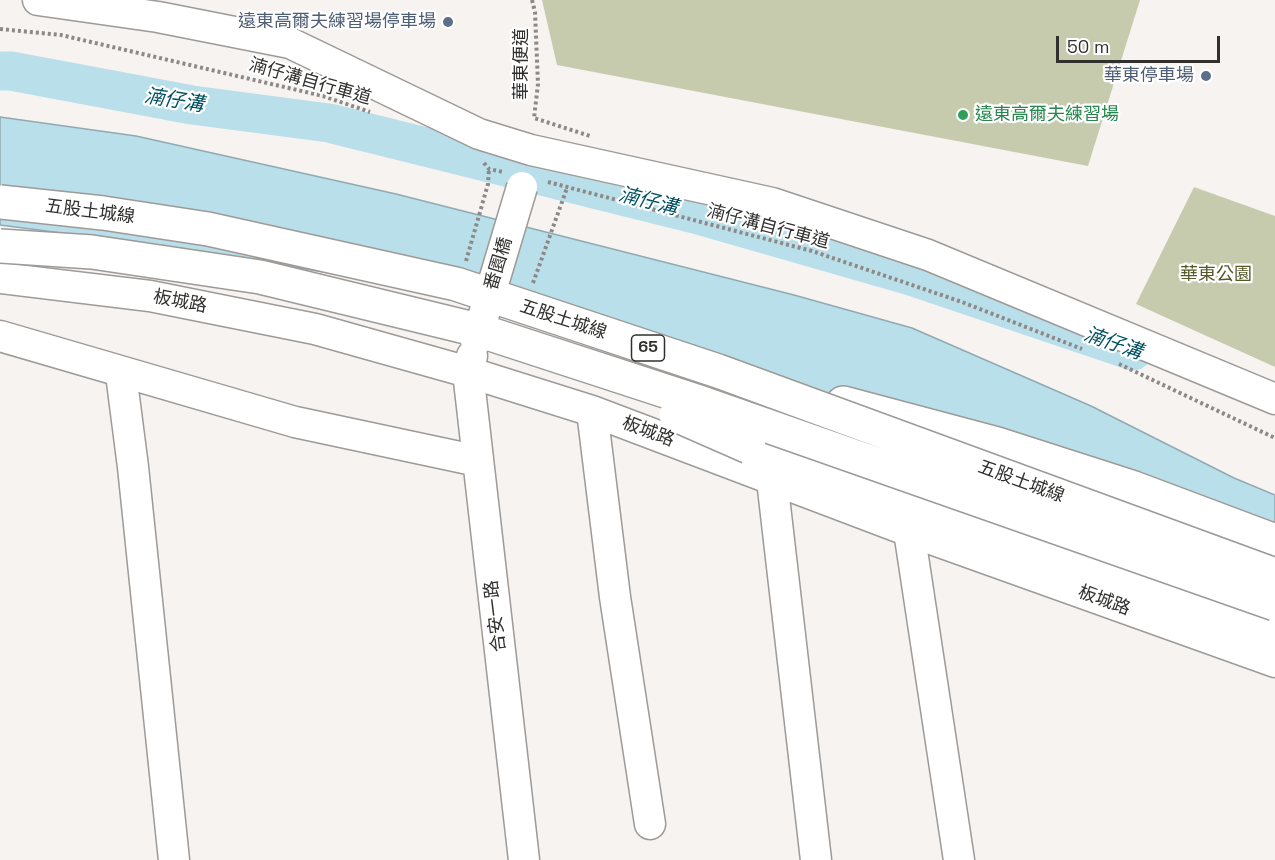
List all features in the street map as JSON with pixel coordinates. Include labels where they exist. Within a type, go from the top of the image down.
[{"type":"highway","name":"五股土城線","points":[[0,202],[103,213],[208,230],[456,285],[718,370],[1275,575]]},
{"type":"highway","name":"五股土城線","points":[[0,246],[92,252],[260,277],[477,336],[705,404],[1275,604]]},
{"type":"highway","points":[[477,336],[749,447],[1275,633]]},
{"type":"highway","points":[[718,370],[997,444],[1134,488],[1275,541]]},
{"type":"street","points":[[38,0],[158,18],[290,43],[478,134],[526,171],[582,161],[772,203],[928,255],[1185,364],[1275,399]]},
{"type":"street","name":"番園橋","points":[[468,372],[526,171]]},
{"type":"street","name":"板城路","points":[[0,278],[161,298],[315,329],[468,372],[592,411],[909,531],[1275,662]]},
{"type":"street","points":[[0,336],[121,374],[295,422],[478,461]]},
{"type":"street","name":"合安一路","points":[[468,372],[524,860]]},
{"type":"street","points":[[121,374],[133,467],[174,860]]},
{"type":"street","points":[[592,411],[615,597],[650,824]]},
{"type":"street","points":[[772,480],[816,860]]},
{"type":"street","points":[[909,531],[959,860]]},
{"type":"path","name":"華東便道","points":[[532,0],[535,12],[538,84],[534,118],[590,134],[576,180],[567,188],[532,286]]},
{"type":"path","name":"湳仔溝自行車道","points":[[0,29],[62,35],[323,96],[377,115]]},
{"type":"path","points":[[465,265],[488,184],[489,169],[479,156]]},
{"type":"path","name":"湳仔溝自行車道","points":[[489,169],[526,171],[567,188],[812,250],[962,302],[1091,353]]},
{"type":"path","points":[[1113,361],[1275,438]]},
{"type":"green space","name":"遠東高爾夫練習場","points":[[542,0],[1140,0],[1088,166],[557,65]]},
{"type":"green space","name":"華東公園","points":[[1194,187],[1275,216],[1275,367],[1136,304]]},
{"type":"water","points":[[0,117],[136,136],[396,194],[794,295],[912,328],[1091,406],[1234,478],[1275,495],[1275,563],[863,436],[425,289],[192,250],[0,225]]},
{"type":"waterway","name":"湳仔溝","points":[[0,71],[11,71],[192,105],[329,123],[695,214],[911,276],[1133,351]]},
{"type":"place","name":"遠東高爾夫練習場停車場","points":[[448,22]]},
{"type":"place","name":"華東停車場","points":[[1206,76]]},
{"type":"place","name":"遠東高爾夫練習場","points":[[963,115]]}]
